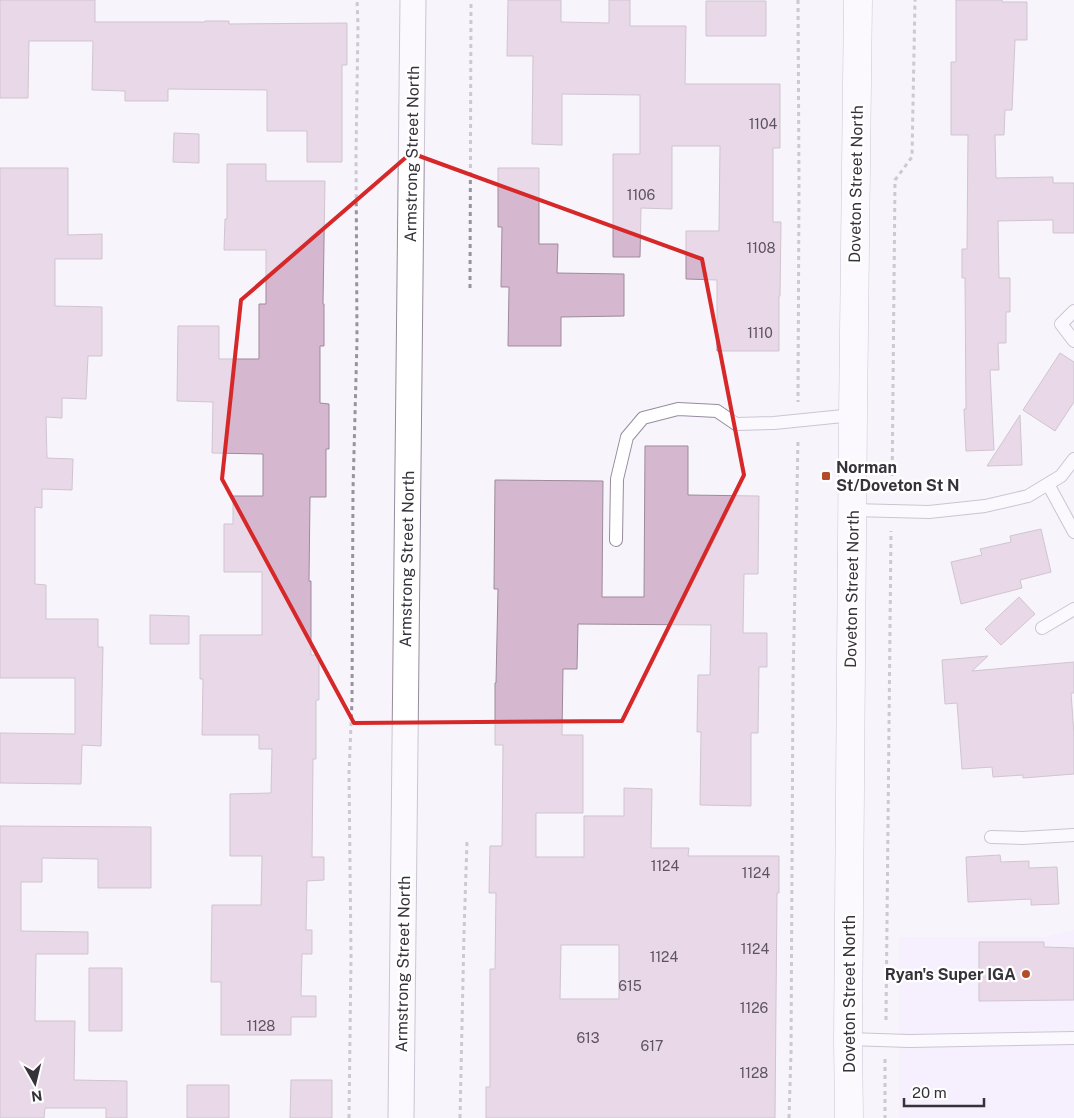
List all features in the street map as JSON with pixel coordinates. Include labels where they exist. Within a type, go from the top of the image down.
[{"type":"main road","name":"Doveton Street North","points":[[849,1118],[853,415],[858,0]]},
{"type":"street","name":"Armstrong Street North","points":[[401,1118],[413,0]]},
{"type":"lane","points":[[1074,311],[1061,324],[1074,342]]},
{"type":"lane","points":[[616,540],[617,479],[627,438],[643,418],[678,409],[717,411],[736,424],[774,423],[853,415]]},
{"type":"lane","points":[[853,510],[928,512],[985,506],[1028,496],[1061,476],[1074,459]]},
{"type":"lane","points":[[1048,484],[1074,532]]},
{"type":"lane","points":[[1042,628],[1074,609]]},
{"type":"lane","points":[[991,837],[1022,838],[1074,835]]},
{"type":"lane","points":[[848,1039],[908,1041],[1074,1038]]},
{"type":"path","points":[[349,1118],[351,956],[349,773],[352,701],[354,441],[357,340],[357,0]]},
{"type":"path","points":[[470,288],[471,0]]},
{"type":"path","points":[[789,1118],[800,184],[798,0]]},
{"type":"path","points":[[885,1118],[895,180],[912,157],[916,0]]},
{"type":"path","points":[[460,1118],[467,841]]},
{"type":"highlighted area","points":[[411,153],[702,259],[744,475],[622,721],[354,723],[222,479],[241,300]]},
{"type":"shaded area","points":[[1074,930],[1074,1118],[899,1118],[899,937],[1045,937]]},
{"type":"building","points":[[0,0],[95,0],[95,22],[229,21],[229,24],[347,23],[347,65],[342,65],[342,162],[307,162],[307,131],[267,131],[267,90],[168,89],[168,101],[125,101],[125,91],[92,90],[93,41],[29,41],[28,98],[0,98]]},
{"type":"building","points":[[508,0],[561,0],[561,22],[609,23],[609,0],[630,0],[630,26],[686,26],[685,84],[780,84],[780,148],[773,148],[773,222],[781,222],[779,351],[717,351],[717,280],[686,279],[686,231],[719,231],[720,146],[672,146],[672,209],[641,208],[640,257],[613,257],[613,154],[640,154],[640,95],[562,94],[562,145],[532,144],[533,56],[507,56]]},
{"type":"building","points":[[956,0],[1027,2],[1027,40],[1015,40],[1012,110],[1005,110],[1004,135],[995,135],[996,178],[1053,177],[1053,183],[1074,183],[1074,233],[1053,233],[1053,220],[998,221],[999,278],[1010,278],[1010,312],[1006,312],[1006,343],[998,343],[999,370],[990,370],[994,450],[966,451],[964,409],[966,409],[965,278],[962,278],[962,249],[967,249],[968,135],[951,135],[951,62],[956,62]]},
{"type":"building","points":[[706,1],[766,1],[766,36],[706,36]]},
{"type":"building","points":[[174,133],[199,134],[199,163],[173,162]]},
{"type":"building","points":[[227,164],[266,164],[266,181],[325,181],[324,346],[320,346],[320,403],[329,404],[329,449],[326,449],[326,497],[310,497],[309,581],[311,581],[311,655],[319,655],[319,700],[316,700],[316,759],[313,759],[312,857],[324,857],[324,880],[307,881],[306,930],[312,930],[312,954],[302,954],[301,996],[316,996],[316,1017],[291,1017],[291,1035],[221,1035],[221,982],[211,982],[212,905],[261,905],[262,856],[230,856],[230,794],[271,793],[272,749],[259,749],[259,735],[202,735],[203,679],[200,679],[200,635],[262,635],[262,572],[224,572],[224,524],[233,524],[233,496],[263,496],[263,454],[212,453],[213,402],[177,401],[178,326],[219,326],[219,359],[259,359],[259,304],[266,304],[266,250],[224,250],[225,219],[227,219]]},
{"type":"building","points":[[0,168],[68,168],[68,235],[102,234],[102,259],[55,259],[55,306],[102,307],[102,356],[88,356],[86,399],[62,398],[62,418],[46,417],[47,458],[73,459],[72,490],[42,489],[42,508],[35,507],[35,584],[46,585],[46,619],[98,619],[98,647],[103,647],[101,746],[82,745],[81,784],[0,783],[0,733],[75,734],[75,678],[0,678]]},
{"type":"building","points":[[498,168],[539,168],[539,244],[558,244],[557,273],[624,274],[624,316],[561,317],[561,346],[508,346],[509,287],[501,287],[502,227],[498,227]]},
{"type":"building","points":[[1060,353],[1074,362],[1074,402],[1055,431],[1023,410]]},
{"type":"building","points":[[1020,415],[1022,465],[987,466]]},
{"type":"building","points":[[645,446],[688,446],[688,495],[759,496],[758,574],[744,574],[743,633],[767,633],[767,667],[759,667],[758,733],[751,733],[751,806],[700,805],[701,732],[697,732],[698,675],[710,675],[711,625],[578,624],[577,669],[563,669],[562,735],[583,735],[583,813],[536,813],[536,857],[584,857],[584,816],[624,816],[624,788],[652,789],[651,848],[689,848],[688,856],[779,856],[775,1118],[486,1118],[486,1087],[490,1087],[490,969],[495,969],[496,893],[489,893],[490,846],[502,846],[503,745],[495,745],[498,589],[494,589],[495,480],[603,481],[602,597],[644,597]],"holes":[[[561,945],[619,945],[619,999],[560,999]]]},
{"type":"building","points":[[1041,529],[1051,572],[1020,580],[1022,588],[961,604],[951,562],[982,555],[980,549],[1011,542],[1010,536]]},
{"type":"building","points":[[1019,597],[1035,614],[1001,645],[985,629]]},
{"type":"building","points":[[150,615],[189,616],[189,644],[150,644]]},
{"type":"building","points":[[988,656],[972,671],[1074,662],[1074,693],[1071,693],[1074,774],[1023,778],[1023,775],[993,777],[992,767],[962,769],[957,703],[945,704],[942,660]]},
{"type":"building","points":[[0,826],[151,827],[151,888],[98,888],[98,859],[42,858],[42,882],[21,882],[21,931],[88,932],[88,954],[36,954],[35,1021],[75,1021],[74,1080],[127,1081],[127,1118],[106,1118],[106,1108],[45,1108],[44,1118],[0,1118]]},
{"type":"building","points":[[1000,855],[1001,862],[1029,861],[1029,868],[1057,867],[1059,904],[1031,905],[1031,899],[968,902],[966,857]]},
{"type":"building","name":"Ryan's Super IGA","points":[[979,942],[1044,942],[1044,947],[1074,948],[1074,1000],[979,1001]]},
{"type":"building","points":[[89,968],[122,968],[122,1031],[89,1031]]},
{"type":"building","points":[[291,1080],[332,1080],[332,1118],[290,1118]]},
{"type":"building","points":[[187,1085],[229,1085],[229,1118],[187,1118]]},
{"type":"place","name":"Norman St/Doveton St N","points":[[826,476]]},
{"type":"place","name":"Ryan's Super IGA","points":[[1026,974]]}]
